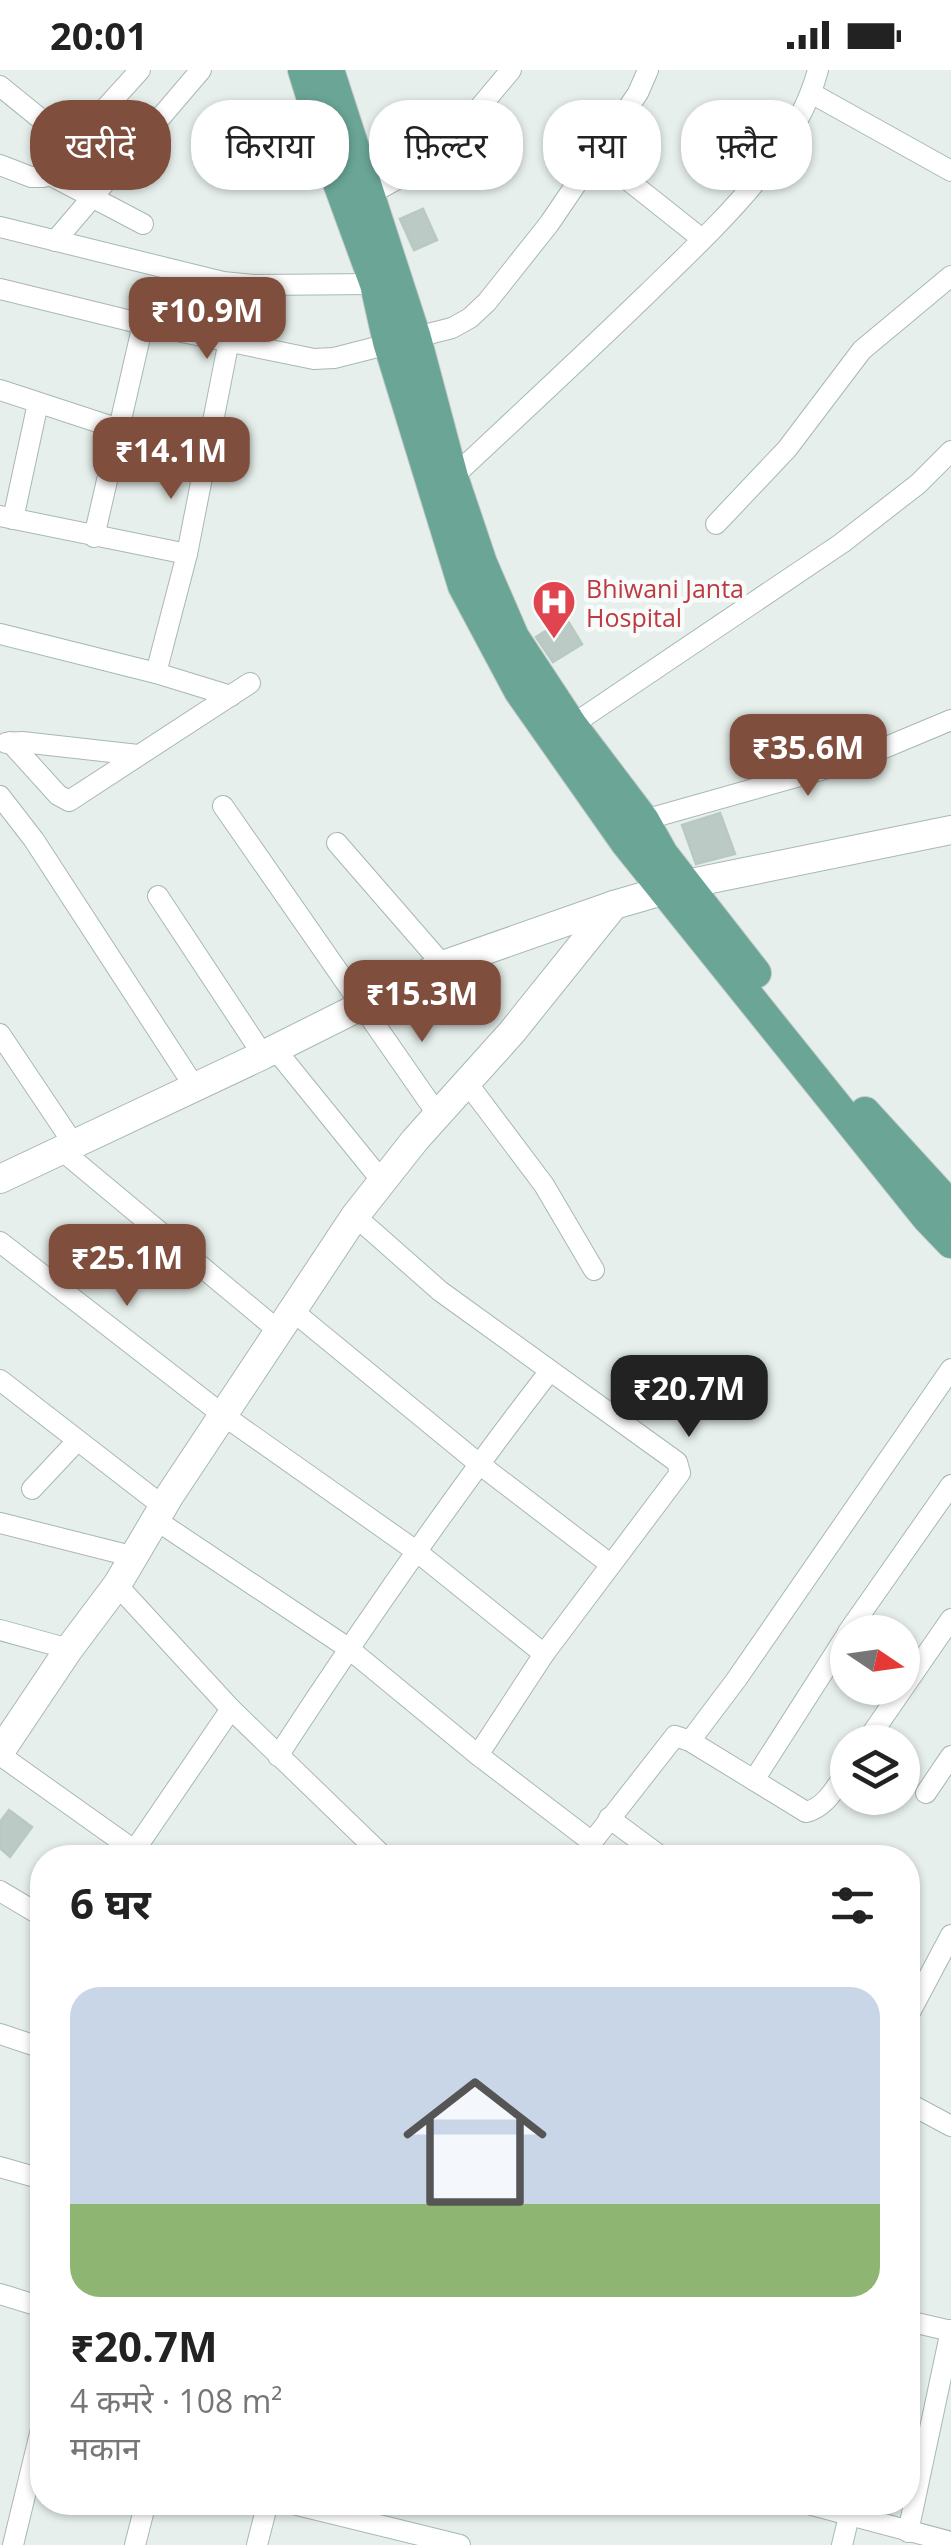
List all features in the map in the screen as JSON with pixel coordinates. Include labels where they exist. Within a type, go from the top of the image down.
[{"type":"main road","points":[[302,70],[375,284],[402,340],[482,563],[514,637],[572,725],[644,820],[663,854],[675,888],[866,1113],[949,1200]]},
{"type":"main road","points":[[329,70],[370,194],[463,586],[519,691],[951,1244]]},
{"type":"street","points":[[0,77],[4,70]]},
{"type":"street","points":[[55,241],[201,70]]},
{"type":"street","points":[[370,194],[439,156],[511,70]]},
{"type":"street","points":[[633,100],[648,70]]},
{"type":"street","points":[[453,478],[702,239],[798,124],[818,70]]},
{"type":"street","points":[[111,100],[134,72]]},
{"type":"street","points":[[0,86],[30,110]]},
{"type":"street","points":[[812,94],[951,171]]},
{"type":"street","points":[[0,165],[30,177]]},
{"type":"street","points":[[79,190],[143,224]]},
{"type":"street","points":[[0,289],[143,324],[314,359],[334,358],[452,328],[487,302],[572,190]]},
{"type":"street","points":[[640,190],[702,239]]},
{"type":"street","points":[[0,228],[240,284],[375,284]]},
{"type":"street","points":[[716,524],[788,449],[862,350],[951,276]]},
{"type":"street","points":[[156,673],[187,554],[240,284]]},
{"type":"street","points":[[94,537],[143,324]]},
{"type":"street","points":[[0,390],[118,429]]},
{"type":"street","points":[[38,402],[6,518],[187,554]]},
{"type":"street","points":[[572,725],[842,543],[918,484],[951,451]]},
{"type":"street","points":[[0,634],[230,696]]},
{"type":"street","points":[[5,744],[69,802],[250,683]]},
{"type":"street","points":[[644,820],[853,760],[951,720]]},
{"type":"street","points":[[5,744],[138,756]]},
{"type":"street","points":[[0,796],[34,840],[194,1086]]},
{"type":"street","points":[[223,806],[438,1115]]},
{"type":"street","points":[[0,1179],[443,965],[675,888],[951,830]]},
{"type":"street","points":[[337,843],[443,965]]},
{"type":"street","points":[[158,896],[269,1052],[382,1181]]},
{"type":"street","points":[[127,1845],[0,1753],[9,1726],[118,1585],[223,1415],[355,1216],[614,906]]},
{"type":"street","points":[[0,1034],[66,1146],[287,1322],[610,1564]]},
{"type":"street","points":[[468,1084],[544,1185],[594,1270]]},
{"type":"street","points":[[355,1216],[440,1291],[677,1462],[680,1473],[544,1654],[478,1756]]},
{"type":"street","points":[[0,1242],[223,1415],[416,1551],[544,1654]]},
{"type":"street","points":[[690,1741],[951,1370]]},
{"type":"street","points":[[278,1756],[348,1648],[478,1463],[549,1372]]},
{"type":"street","points":[[0,1380],[160,1514],[348,1648],[582,1845]]},
{"type":"street","points":[[32,1489],[76,1442]]},
{"type":"street","points":[[861,1615],[951,1485]]},
{"type":"street","points":[[0,1523],[135,1556]]},
{"type":"street","points":[[118,1585],[231,1709],[371,1845]]},
{"type":"street","points":[[878,1725],[951,1619]]},
{"type":"street","points":[[0,1630],[69,1649]]},
{"type":"street","points":[[754,1780],[830,1661]]},
{"type":"street","points":[[145,1845],[231,1709]]},
{"type":"street","points":[[591,1845],[675,1736],[690,1741],[806,1812],[816,1809],[830,1795]]},
{"type":"street","points":[[926,1793],[951,1756]]},
{"type":"street","points":[[609,1818],[645,1845]]},
{"type":"street","points":[[0,1891],[30,1909]]},
{"type":"street","points":[[920,1995],[948,1947]]},
{"type":"street","points":[[0,2034],[30,2044]]},
{"type":"street","points":[[920,2109],[951,2126]]},
{"type":"street","points":[[0,2167],[30,2176]]},
{"type":"street","points":[[0,2294],[30,2303]]},
{"type":"street","points":[[920,2325],[951,2331],[920,2476]]},
{"type":"street","points":[[13,2545],[30,2475]]},
{"type":"street","points":[[135,2545],[143,2515]]},
{"type":"street","points":[[256,2545],[264,2515]]},
{"type":"street","points":[[338,2515],[460,2545]]},
{"type":"street","points":[[842,2545],[850,2515]]},
{"type":"street","points":[[866,2515],[944,2542]]},
{"type":"street","points":[[908,2532],[912,2515]]},
{"type":"building","points":[[423,209],[437,240],[414,250],[400,219]]},
{"type":"building","points":[[566,618],[582,644],[553,662],[536,637]]},
{"type":"building","points":[[720,813],[735,854],[696,864],[682,825]]},
{"type":"building","points":[[9,1810],[32,1827],[10,1857],[0,1848],[0,1822]]},
{"type":"place","name":"Bhiwani Janta Hospital","points":[[554,640]]}]
